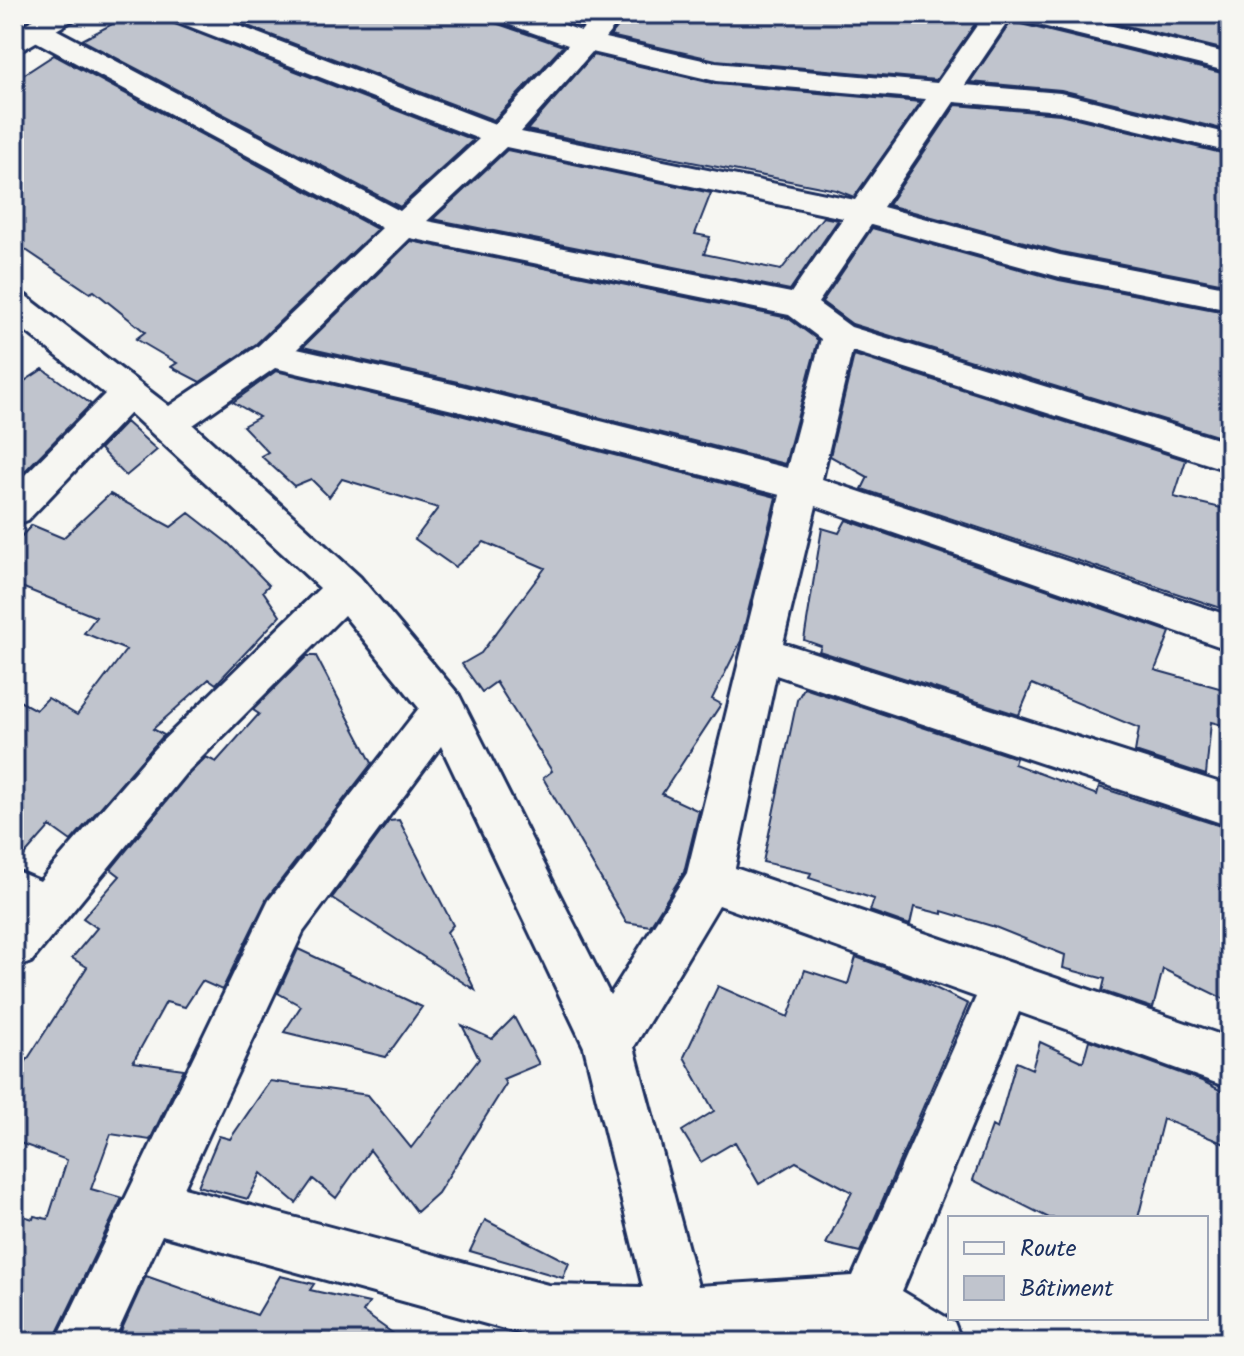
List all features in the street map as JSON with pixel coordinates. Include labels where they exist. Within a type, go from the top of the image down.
[{"type":"street","points":[[183,14],[500,137],[863,212],[1060,266],[1230,299]]},
{"type":"street","points":[[506,14],[586,42],[716,72],[1060,102],[1230,143]]},
{"type":"street","points":[[168,424],[270,355],[500,137],[611,14]]},
{"type":"street","points":[[799,306],[999,14]]},
{"type":"street","points":[[1028,14],[1230,63]]},
{"type":"street","points":[[38,29],[403,226],[799,306],[839,335],[1230,457]]},
{"type":"street","points":[[14,304],[168,424],[346,588],[444,708],[608,1043],[681,1328]]},
{"type":"street","points":[[608,1043],[709,880],[760,653],[839,335]]},
{"type":"street","points":[[270,355],[457,398],[801,486],[1230,633]]},
{"type":"street","points":[[14,510],[128,393]]},
{"type":"street","points":[[14,946],[30,899],[346,588]]},
{"type":"street","points":[[760,653],[1230,806]]},
{"type":"street","points":[[84,1342],[286,916],[444,708]]},
{"type":"street","points":[[709,880],[1230,1063]]},
{"type":"street","points":[[869,1303],[1006,985]]},
{"type":"street","points":[[150,1205],[548,1313],[681,1328],[869,1303],[934,1342]]},
{"type":"building","points":[[131,14],[166,14],[172,23],[473,140],[400,207],[82,40]]},
{"type":"building","points":[[216,14],[489,14],[495,23],[563,46],[494,120]]},
{"type":"building","points":[[542,14],[592,14],[580,28]]},
{"type":"building","points":[[628,14],[951,14],[979,18],[936,80],[716,60],[610,36]]},
{"type":"building","points":[[1102,14],[1230,14],[1230,51],[1102,20]]},
{"type":"building","points":[[1013,19],[1017,23],[1230,75],[1230,131],[1061,90],[970,82]]},
{"type":"building","points":[[54,55],[377,229],[256,344],[200,382],[171,367],[177,363],[136,339],[145,332],[94,291],[90,293],[14,242],[14,81]]},
{"type":"building","points":[[593,55],[716,84],[921,102],[854,197],[836,190],[527,130]]},
{"type":"building","points":[[956,105],[1060,114],[1230,155],[1230,285],[1061,252],[888,205]]},
{"type":"building","points":[[507,150],[711,193],[695,234],[710,237],[704,254],[781,270],[823,217],[838,220],[790,290],[433,219]]},
{"type":"building","points":[[872,228],[1059,280],[1230,313],[1230,440],[852,324],[822,302]]},
{"type":"building","points":[[411,241],[788,318],[818,340],[785,464],[458,382],[303,347]]},
{"type":"building","points":[[854,355],[1186,460],[1174,497],[1230,510],[1230,611],[862,489],[868,477],[830,456]]},
{"type":"building","points":[[43,369],[91,404],[14,482],[14,388]]},
{"type":"building","points":[[276,371],[776,497],[741,641],[712,699],[721,704],[662,794],[699,811],[684,872],[650,926],[626,922],[543,778],[552,771],[496,682],[482,692],[462,664],[481,653],[545,568],[484,542],[455,567],[415,539],[438,508],[342,479],[329,497],[311,479],[294,486],[261,456],[268,452],[243,426],[259,417],[233,402]]},
{"type":"building","points":[[126,422],[157,450],[126,476],[100,449]]},
{"type":"building","points":[[110,494],[171,527],[189,513],[229,544],[269,585],[263,591],[280,616],[216,684],[209,679],[153,729],[164,735],[71,841],[50,826],[14,867],[14,698],[36,710],[48,698],[77,715],[126,650],[84,633],[96,617],[14,584],[14,544],[32,525],[63,538]]},
{"type":"building","points":[[846,520],[1170,632],[1155,670],[1230,691],[1230,727],[1211,722],[1206,775],[1135,752],[1139,728],[1032,684],[1019,715],[819,651],[821,646],[804,640],[822,528],[839,533]]},
{"type":"building","points":[[307,656],[316,656],[372,763],[267,898],[222,990],[202,981],[185,1007],[166,1002],[133,1062],[184,1069],[150,1140],[111,1134],[91,1189],[122,1198],[53,1341],[14,1335],[14,1213],[33,1219],[34,1216],[48,1219],[67,1160],[14,1141],[14,1080],[87,967],[72,958],[97,928],[83,918],[120,876],[111,869],[187,776],[206,757],[216,762],[259,714],[253,710]]},
{"type":"building","points":[[804,688],[1016,758],[1014,764],[1097,795],[1099,787],[1230,829],[1230,1002],[1163,969],[1153,1008],[1102,991],[1105,979],[1063,968],[1065,955],[995,927],[942,911],[942,914],[914,907],[910,925],[870,911],[874,899],[809,878],[811,873],[763,862],[797,700]]},
{"type":"building","points":[[399,820],[453,925],[447,932],[475,990],[332,898],[389,821]]},
{"type":"building","points":[[298,949],[422,1007],[386,1057],[284,1032],[301,1006],[278,993]]},
{"type":"building","points":[[856,957],[919,980],[968,1004],[860,1252],[826,1244],[852,1192],[796,1162],[759,1184],[735,1142],[701,1162],[682,1131],[714,1111],[684,1057],[718,986],[788,1017],[805,970],[848,984]]},
{"type":"building","points":[[514,1017],[539,1064],[503,1079],[506,1084],[438,1193],[417,1212],[370,1150],[336,1198],[313,1179],[296,1203],[261,1173],[248,1199],[198,1186],[219,1136],[230,1139],[270,1081],[368,1095],[411,1148],[479,1059],[462,1025],[492,1039]]},
{"type":"building","points":[[1089,1040],[1202,1081],[1230,1095],[1230,1146],[1163,1119],[1139,1216],[1045,1216],[973,1180],[992,1126],[997,1129],[1016,1062],[1032,1069],[1040,1042],[1083,1062]]},
{"type":"building","points":[[485,1220],[569,1263],[563,1278],[470,1251]]},
{"type":"building","points":[[146,1276],[257,1315],[280,1276],[314,1284],[310,1290],[369,1303],[363,1312],[405,1342],[116,1342]]}]
